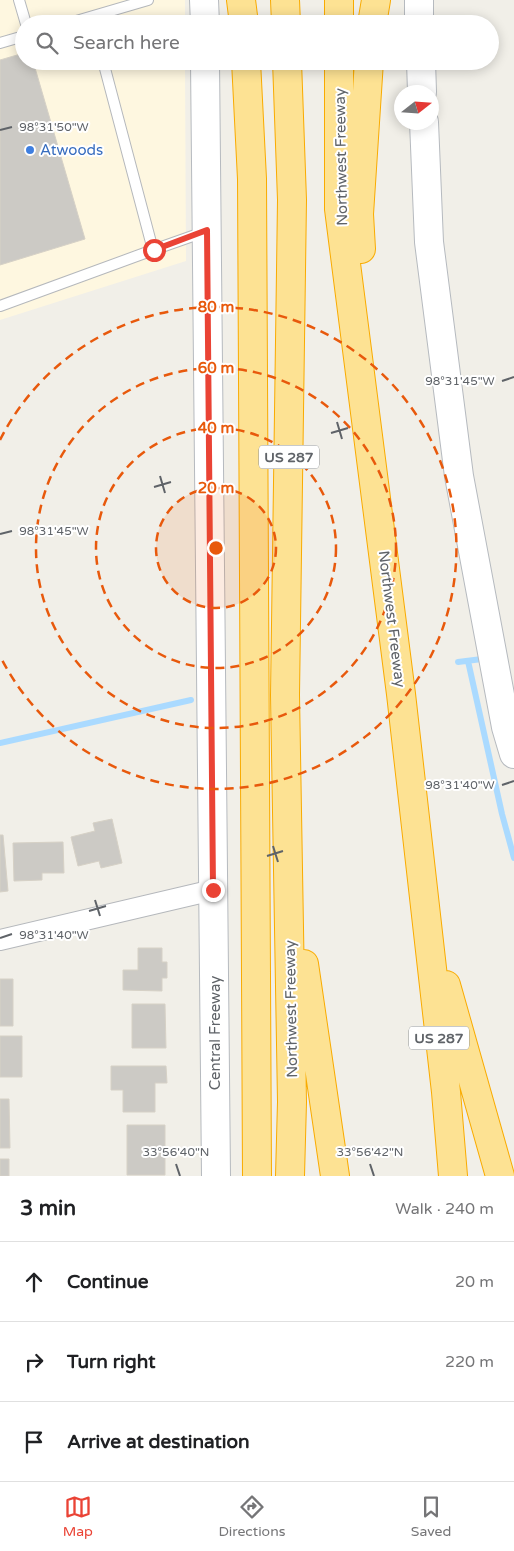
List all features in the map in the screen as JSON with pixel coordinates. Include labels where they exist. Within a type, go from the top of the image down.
[{"type":"highway","points":[[241,0],[243,15]]},
{"type":"highway","points":[[285,0],[286,15]]},
{"type":"highway","points":[[339,0],[339,15]]},
{"type":"highway","points":[[374,15],[376,0]]},
{"type":"highway","points":[[246,70],[252,189],[257,1176]]},
{"type":"highway","name":"Northwest Freeway","points":[[287,70],[292,200],[285,696],[292,1102],[290,1176]]},
{"type":"highway","name":"Northwest Freeway","points":[[339,70],[339,209],[378,502],[402,704],[446,1092],[453,1176]]},
{"type":"highway","points":[[369,70],[359,214],[378,502]]},
{"type":"highway","points":[[289,854],[335,1176]]},
{"type":"highway","points":[[423,901],[500,1176]]},
{"type":"main road","points":[[204,0],[205,15]]},
{"type":"main road","points":[[419,0],[419,15]]},
{"type":"main road","name":"Central Freeway","points":[[205,70],[216,1176]]},
{"type":"main road","points":[[421,70],[422,85]]},
{"type":"main road","points":[[424,130],[429,242],[459,476],[506,727],[514,754]]},
{"type":"street","points":[[0,940],[213,890]]},
{"type":"lane","points":[[19,0],[23,15]]},
{"type":"lane","points":[[106,15],[148,0]]},
{"type":"lane","points":[[0,43],[15,39]]},
{"type":"lane","points":[[105,70],[154,250]]},
{"type":"lane","points":[[0,306],[207,230]]},
{"type":"shaded area","points":[[0,0],[185,0],[185,15],[15,15],[15,70],[185,70],[186,261],[0,320]]},
{"type":"building","name":"Atwoods","points":[[15,56],[15,70],[36,70],[85,239],[0,265],[0,60]]},
{"type":"building","points":[[112,819],[122,863],[101,868],[99,861],[78,866],[71,837],[95,831],[93,823]]},
{"type":"building","points":[[0,835],[3,835],[8,891],[0,892]]},
{"type":"building","points":[[63,842],[64,873],[42,873],[42,880],[14,881],[13,843]]},
{"type":"building","points":[[138,948],[162,948],[162,962],[167,962],[167,978],[162,978],[162,991],[123,990],[123,970],[138,970]]},
{"type":"building","points":[[0,979],[13,979],[13,1026],[0,1026]]},
{"type":"building","points":[[132,1004],[165,1004],[166,1048],[132,1048]]},
{"type":"building","points":[[0,1036],[22,1036],[22,1077],[0,1077]]},
{"type":"building","points":[[111,1066],[166,1066],[167,1083],[155,1083],[155,1112],[123,1112],[123,1090],[111,1090]]},
{"type":"building","points":[[0,1099],[9,1099],[10,1148],[0,1148]]},
{"type":"building","points":[[127,1125],[165,1125],[165,1175],[127,1175]]},
{"type":"building","points":[[0,1159],[9,1159],[9,1176],[0,1176]]},
{"type":"waterway","points":[[458,662],[482,659]]},
{"type":"waterway","points":[[468,661],[502,814],[514,858]]},
{"type":"waterway","points":[[0,743],[191,700]]},
{"type":"place","name":"Atwoods","points":[[30,150]]},
{"type":"route","points":[[154,250],[207,230],[213,890]]}]
